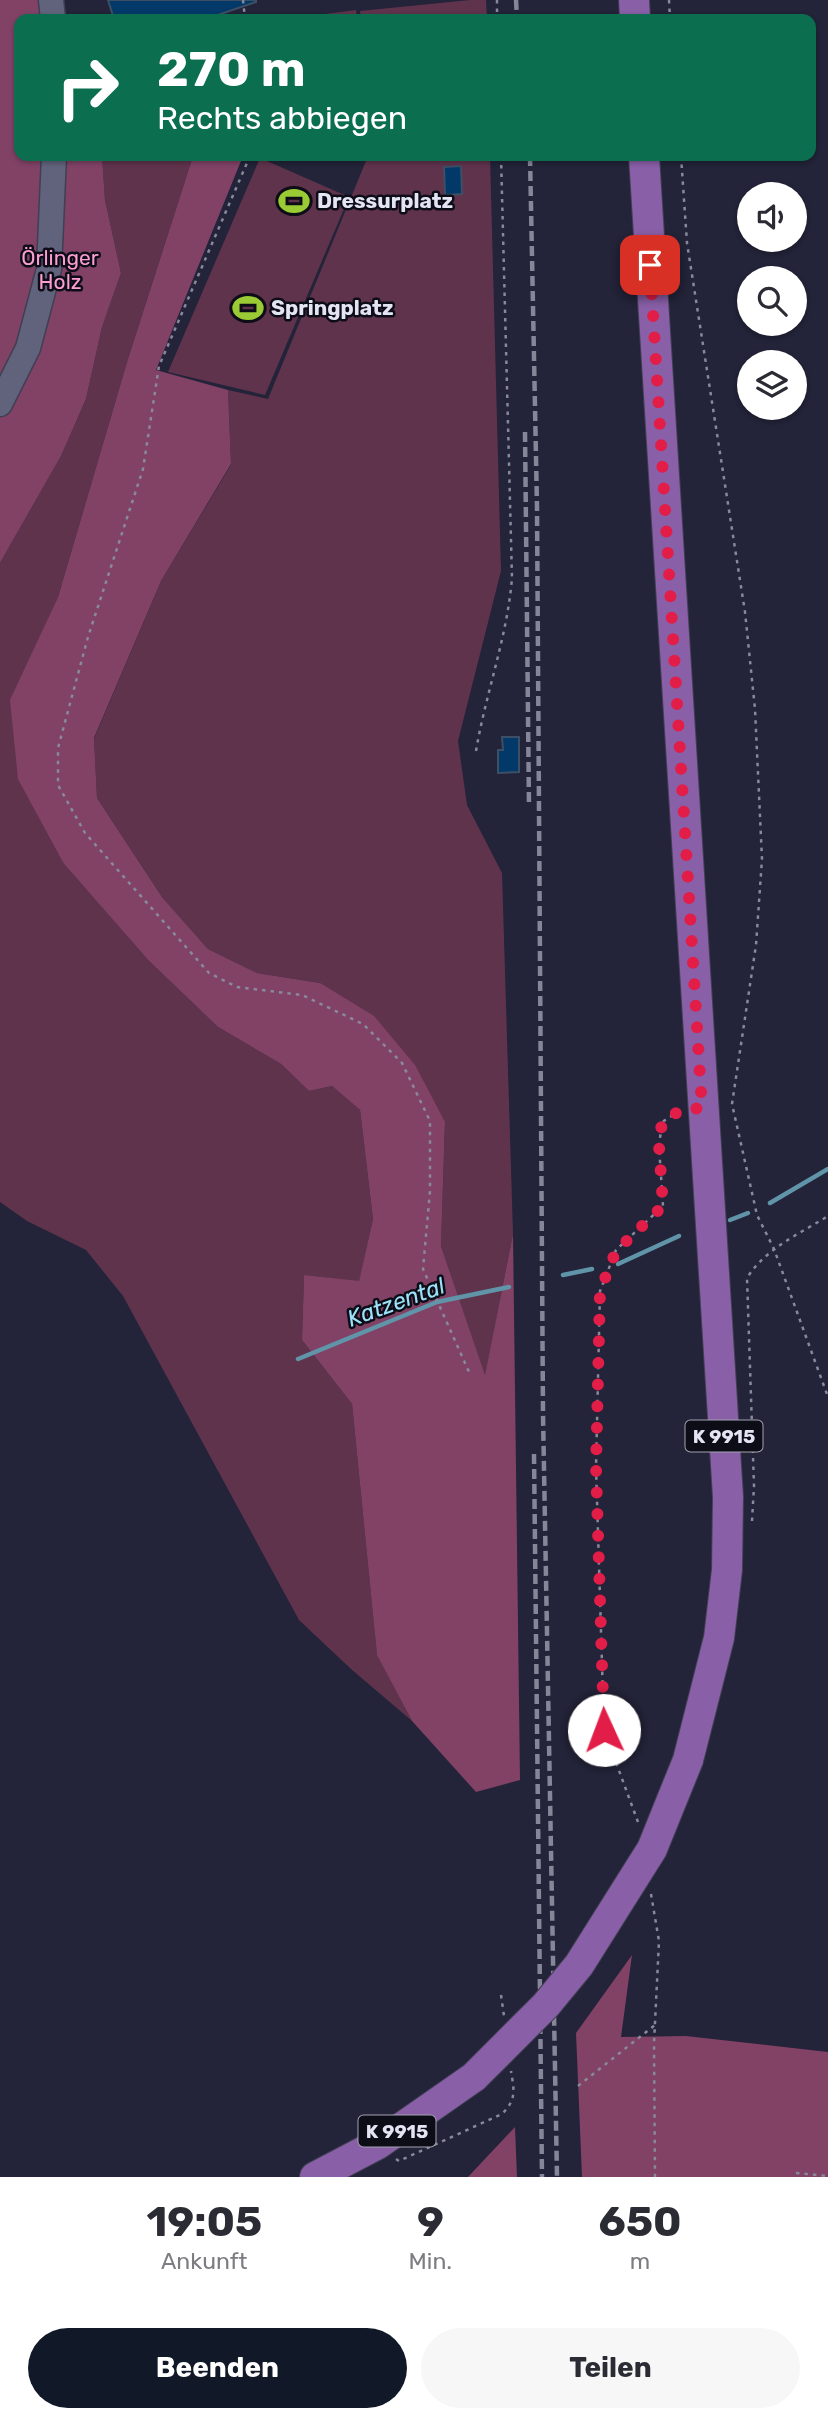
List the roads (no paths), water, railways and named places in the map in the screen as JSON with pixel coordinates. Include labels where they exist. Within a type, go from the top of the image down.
[{"type":"main road","name":"K 9915","points":[[315,2177],[378,2144],[474,2077],[546,2005],[579,1965],[652,1849],[688,1760],[719,1638],[727,1570],[727,1497],[644,161]]},
{"type":"street","points":[[0,404],[28,348],[49,269],[54,161]]},
{"type":"waterway","name":"Katzental","points":[[770,1203],[828,1169]]},
{"type":"waterway","name":"Katzental","points":[[730,1220],[748,1213]]},
{"type":"waterway","name":"Katzental","points":[[618,1264],[679,1236]]},
{"type":"waterway","name":"Katzental","points":[[563,1275],[592,1269]]},
{"type":"waterway","name":"Katzental","points":[[298,1359],[437,1302],[509,1287]]},
{"type":"railway","points":[[516,0],[517,14]]},
{"type":"railway","points":[[530,161],[537,507],[543,1414],[557,2177]]},
{"type":"railway","points":[[525,432],[529,807]]},
{"type":"railway","points":[[534,1454],[542,2177]]},
{"type":"place","name":"Dressurplatz","points":[[294,201]]},
{"type":"place","name":"Springplatz","points":[[248,308]]},
{"type":"park label","name":"Örlinger Holz","points":[[60,270]]}]
